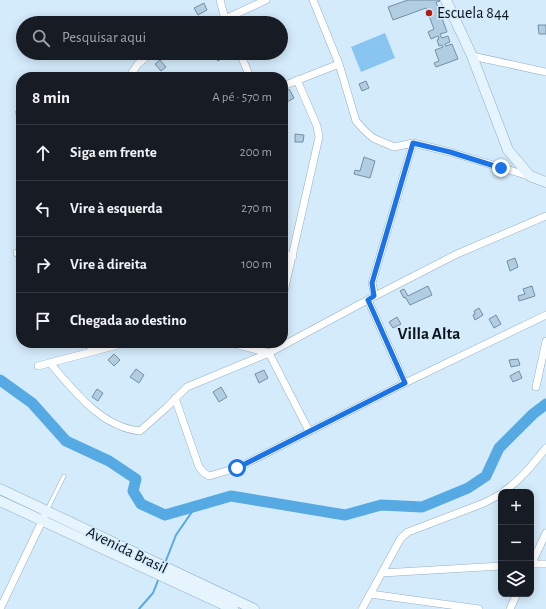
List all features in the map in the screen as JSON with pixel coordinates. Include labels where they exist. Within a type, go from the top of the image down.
[{"type":"main road","points":[[446,0],[472,56],[508,150],[530,176],[546,182]]},
{"type":"main road","name":"Avenida Brasil","points":[[0,489],[45,516],[161,571],[233,609]]},
{"type":"main road","name":"Avenida Brasil","points":[[0,501],[45,516]]},
{"type":"main road","name":"Avenida Brasil","points":[[222,603],[254,609]]},
{"type":"street","points":[[220,0],[224,16]]},
{"type":"street","points":[[235,16],[266,0]]},
{"type":"street","points":[[313,0],[339,64],[356,121],[373,138],[394,147],[413,143],[450,152],[530,176]]},
{"type":"street","points":[[472,56],[546,72]]},
{"type":"street","points":[[132,72],[143,60]]},
{"type":"street","points":[[243,60],[248,72]]},
{"type":"street","points":[[288,84],[339,64]]},
{"type":"street","points":[[288,276],[319,137],[317,126],[297,80]]},
{"type":"street","points":[[405,383],[371,298],[372,283],[413,143]]},
{"type":"street","points":[[288,343],[457,254],[546,216]]},
{"type":"street","points":[[288,255],[293,256]]},
{"type":"street","points":[[175,398],[199,467],[209,476],[237,468],[405,383],[546,315]]},
{"type":"street","points":[[536,388],[546,341]]},
{"type":"street","points":[[38,366],[106,348]]},
{"type":"street","points":[[250,348],[269,353]]},
{"type":"street","points":[[270,348],[269,353],[309,431]]},
{"type":"street","points":[[50,363],[74,391],[101,416],[128,430],[140,430],[166,408],[187,387],[278,348]]},
{"type":"street","points":[[508,489],[531,467],[546,448]]},
{"type":"street","points":[[362,609],[401,538],[408,532],[484,503],[498,495]]},
{"type":"street","points":[[0,609],[45,516]]},
{"type":"street","points":[[532,561],[546,533]]},
{"type":"street","points":[[534,564],[546,564]]},
{"type":"street","points":[[382,573],[498,566]]},
{"type":"street","points":[[370,594],[479,609]]},
{"type":"street","points":[[510,609],[516,597]]},
{"type":"lane","points":[[45,516],[64,476]]},
{"type":"shaded area","points":[[385,33],[395,58],[361,72],[351,47]]},
{"type":"building","points":[[408,0],[440,1],[436,2],[447,32],[440,34],[442,38],[448,36],[450,42],[445,44],[446,46],[452,44],[458,59],[436,67],[434,63],[439,61],[435,50],[443,47],[442,45],[439,46],[437,40],[439,39],[438,36],[431,39],[428,32],[434,29],[426,8],[393,20],[388,7]]},
{"type":"building","points":[[204,3],[207,10],[198,15],[194,8]]},
{"type":"building","points":[[538,25],[546,25],[546,34],[539,34]]},
{"type":"building","points":[[160,60],[166,67],[161,71],[155,64]]},
{"type":"building","points":[[366,81],[369,88],[362,91],[359,84]]},
{"type":"building","points":[[288,90],[294,98],[288,101]]},
{"type":"building","points":[[295,134],[304,135],[303,142],[295,142]]},
{"type":"building","points":[[364,157],[375,161],[370,178],[354,174],[355,170],[360,171]]},
{"type":"building","points":[[515,258],[518,267],[510,271],[507,261]]},
{"type":"building","points":[[428,286],[432,295],[410,305],[400,291],[404,289],[408,296]]},
{"type":"building","points":[[532,286],[535,296],[519,301],[518,296],[525,294],[523,289]]},
{"type":"building","points":[[479,308],[483,315],[475,320],[473,315],[475,314],[474,311]]},
{"type":"building","points":[[496,315],[501,324],[494,328],[489,319]]},
{"type":"building","points":[[397,317],[401,324],[393,328],[389,322]]},
{"type":"building","points":[[114,354],[120,360],[114,366],[108,360]]},
{"type":"building","points":[[518,359],[520,365],[511,367],[509,360]]},
{"type":"building","points":[[136,369],[144,375],[139,383],[130,377]]},
{"type":"building","points":[[264,370],[268,378],[259,383],[255,374]]},
{"type":"building","points":[[519,371],[522,378],[513,382],[510,376]]},
{"type":"building","points":[[221,387],[227,397],[219,402],[213,392]]},
{"type":"building","points":[[97,389],[103,393],[98,401],[92,397]]},
{"type":"waterway","points":[[0,380],[32,403],[66,441],[109,461],[136,479],[133,491],[141,504],[165,515],[231,496],[345,515],[381,505],[422,507],[468,488],[486,476],[499,448],[533,414],[546,404]]},
{"type":"waterway","points":[[165,563],[176,535],[196,506]]},
{"type":"waterway","points":[[139,609],[153,593],[159,578]]},
{"type":"place","name":"Escuela 844","points":[[429,13]]},
{"type":"district","name":"Villa Alta","points":[[429,333]]},
{"type":"route","points":[[237,468],[405,383],[368,300],[374,296],[372,283],[413,143],[450,152],[501,168]]}]
